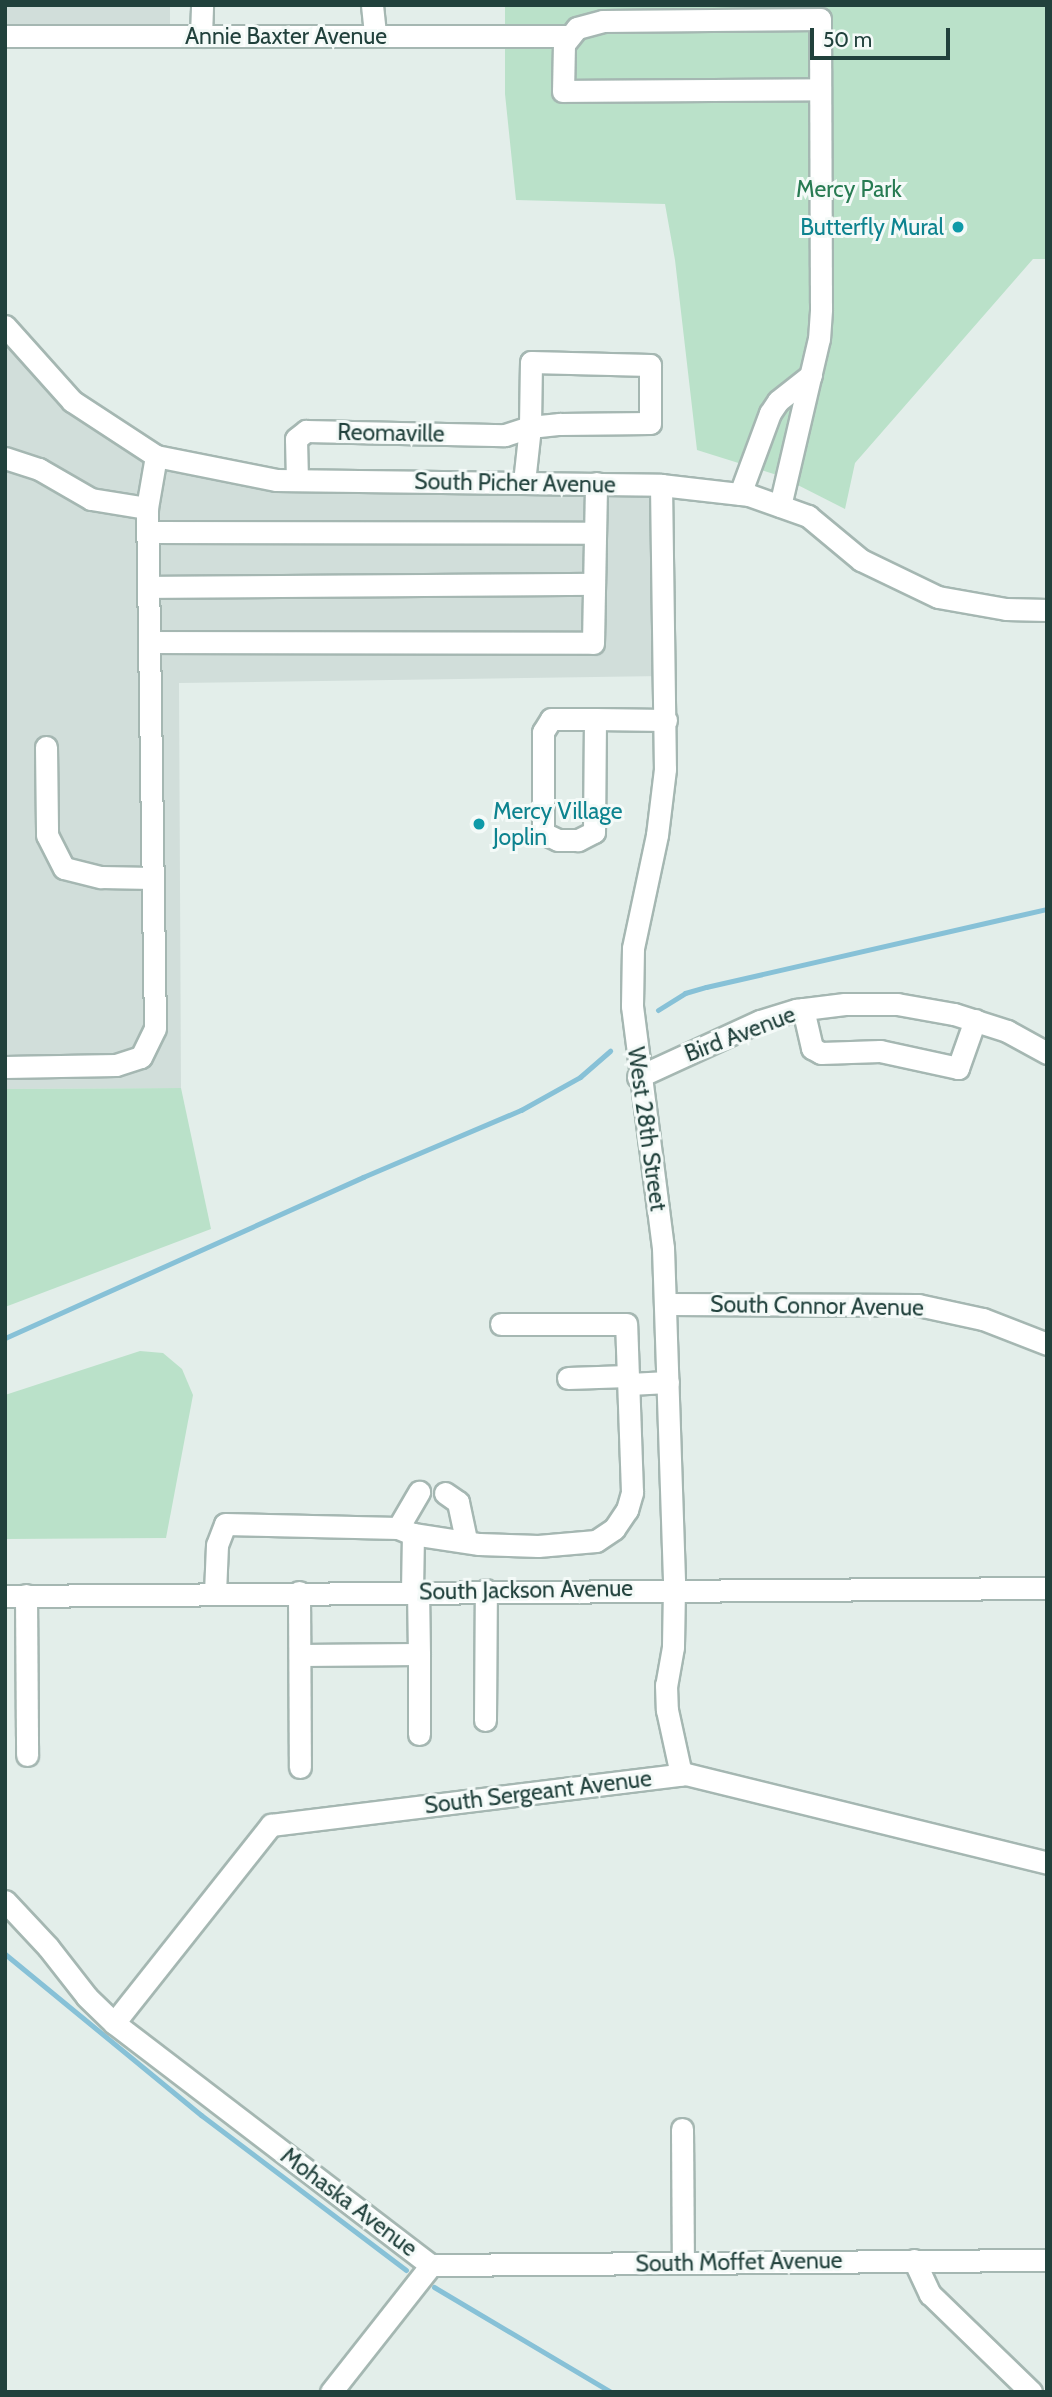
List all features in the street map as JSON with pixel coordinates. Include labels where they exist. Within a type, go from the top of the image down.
[{"type":"street","points":[[201,36],[202,5]]},
{"type":"street","points":[[372,5],[374,36]]},
{"type":"street","points":[[780,506],[819,339],[821,309],[820,19],[603,21],[577,28],[564,44],[564,91],[820,89]]},
{"type":"street","name":"Annie Baxter Avenue","points":[[5,36],[568,36]]},
{"type":"street","name":"South Picher Avenue","points":[[5,326],[72,401],[156,456],[276,480],[661,485],[740,494],[808,516],[861,560],[938,597],[1006,609],[1047,610]]},
{"type":"street","name":"Reomaville","points":[[296,480],[296,439],[306,431],[505,435],[530,427],[650,423],[650,365],[531,362],[530,427],[523,482]]},
{"type":"street","points":[[740,494],[769,413],[778,401],[811,375]]},
{"type":"street","points":[[5,1067],[116,1065],[141,1057],[155,1028],[147,508],[156,456]]},
{"type":"street","points":[[5,458],[39,470],[91,499],[147,508]]},
{"type":"street","points":[[149,642],[593,643],[596,484]]},
{"type":"street","name":"West 28th Street","points":[[661,485],[665,769],[657,835],[633,948],[632,1006],[638,1077],[663,1248],[674,1588],[673,1647],[667,1697],[681,1774]]},
{"type":"street","points":[[147,532],[594,533]]},
{"type":"street","points":[[148,587],[593,584]]},
{"type":"street","points":[[595,719],[594,832],[578,840],[558,839],[543,833],[542,732],[551,719],[595,719],[666,720]]},
{"type":"street","points":[[46,747],[47,835],[64,868],[101,877],[152,878]]},
{"type":"street","name":"Bird Avenue","points":[[638,1077],[722,1036],[803,1009],[845,1004],[897,1004],[975,1020],[1007,1031],[1047,1053]]},
{"type":"street","points":[[803,1009],[812,1048],[821,1053],[880,1051],[958,1068],[975,1020]]},
{"type":"street","name":"South Connor Avenue","points":[[666,1304],[918,1305],[983,1319],[1047,1344]]},
{"type":"street","points":[[215,1593],[218,1545],[225,1524],[405,1531],[479,1544],[577,1545],[596,1541],[614,1529],[627,1510],[632,1492],[626,1324],[502,1324]]},
{"type":"street","points":[[568,1378],[668,1382]]},
{"type":"street","points":[[419,1492],[405,1531],[415,1591],[419,1654],[419,1734]]},
{"type":"street","points":[[445,1493],[458,1502],[466,1540]]},
{"type":"street","name":"South Jackson Avenue","points":[[15,1595],[1047,1587]]},
{"type":"street","points":[[485,1720],[486,1590]]},
{"type":"street","points":[[299,1592],[300,1767]]},
{"type":"street","points":[[15,1595],[27,1755]]},
{"type":"street","points":[[300,1655],[419,1654]]},
{"type":"street","name":"South Sergeant Avenue","points":[[114,2023],[271,1825],[681,1774],[1047,1863]]},
{"type":"street","name":"Mohaska Avenue","points":[[5,1901],[63,1964],[87,1997],[114,2023],[431,2265]]},
{"type":"street","points":[[682,2129],[683,2262]]},
{"type":"street","points":[[914,2260],[930,2294],[1031,2392]]},
{"type":"street","name":"South Moffet Avenue","points":[[431,2265],[1047,2260]]},
{"type":"street","points":[[331,2392],[431,2265]]},
{"type":"shaded area","points":[[5,5],[170,5],[170,30],[5,30]]},
{"type":"shaded area","points":[[5,326],[72,401],[156,456],[276,480],[661,485],[664,676],[179,683],[181,1088],[5,1089]]},
{"type":"green space","name":"Mercy Park","points":[[505,5],[1047,5],[1047,259],[1033,259],[855,463],[845,509],[780,476],[697,450],[675,260],[665,204],[516,200],[505,94]]},
{"type":"green space","points":[[181,1088],[211,1229],[5,1307],[5,1089]]},
{"type":"green space","points":[[140,1351],[163,1353],[182,1369],[193,1395],[166,1538],[5,1539],[5,1395]]},
{"type":"waterway","points":[[658,1010],[685,993],[706,987],[1047,909]]},
{"type":"waterway","points":[[5,1338],[363,1177],[521,1110],[580,1077],[610,1051]]},
{"type":"waterway","points":[[5,1954],[201,2115],[406,2270]]},
{"type":"waterway","points":[[434,2287],[611,2392]]},
{"type":"place","name":"Butterfly Mural","points":[[958,227]]},
{"type":"place","name":"Mercy Village Joplin","points":[[479,824]]}]
